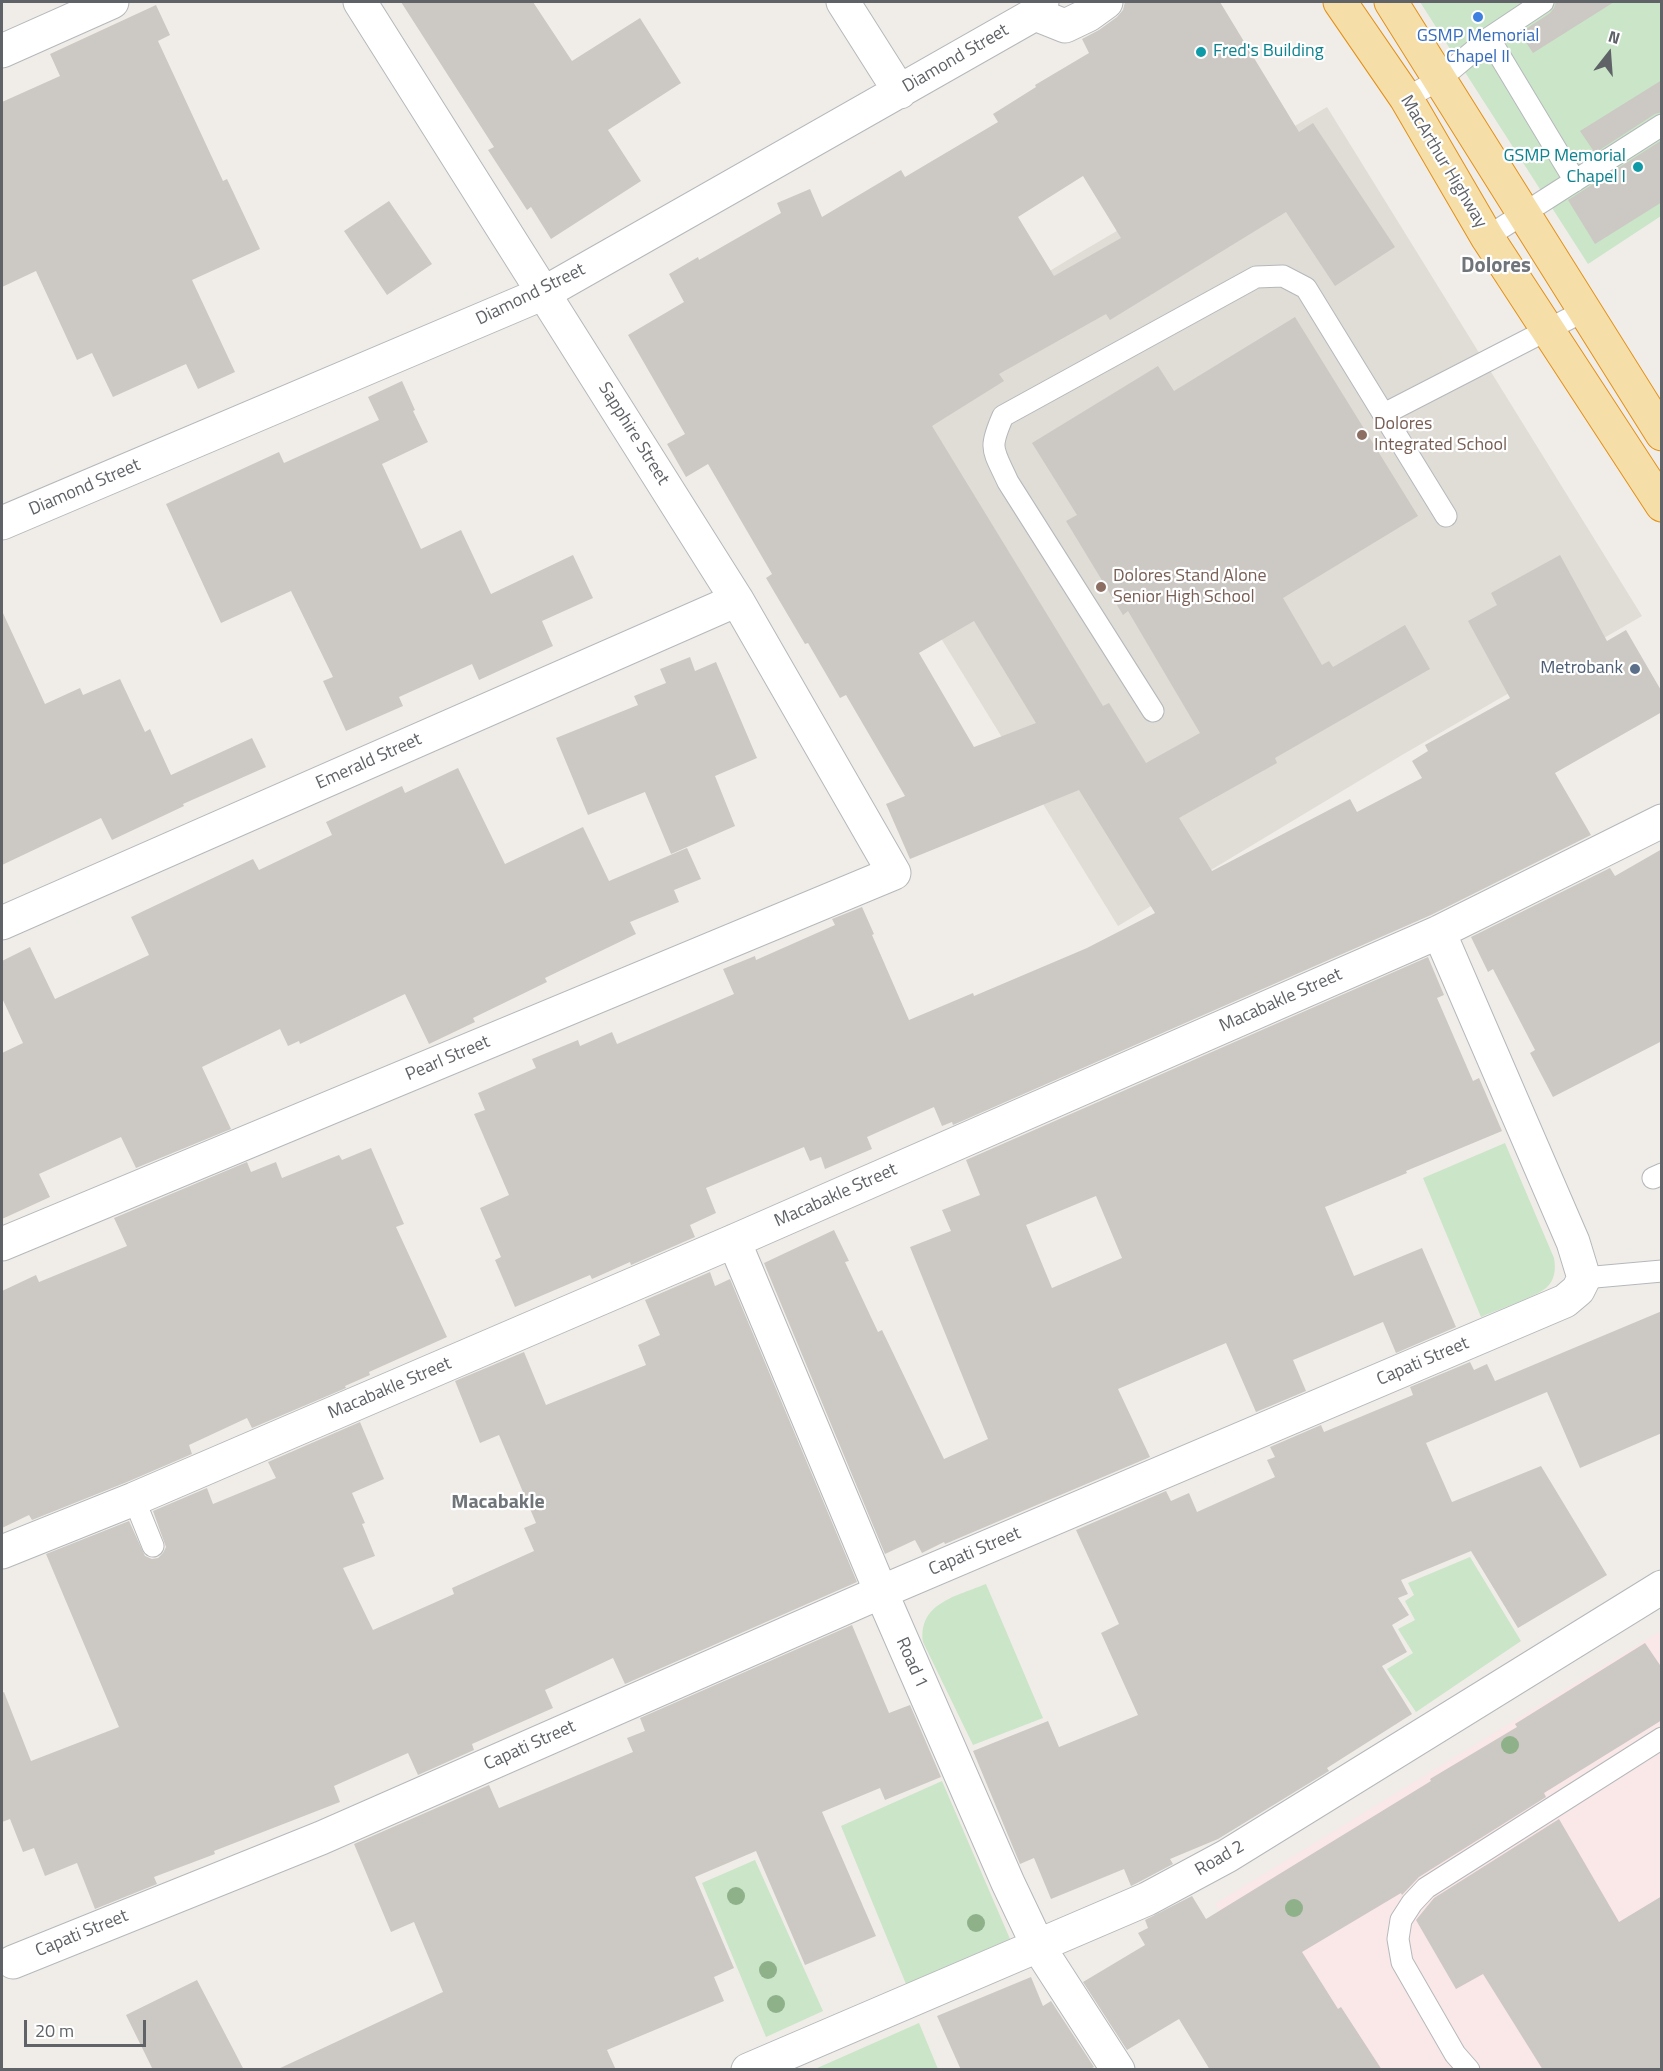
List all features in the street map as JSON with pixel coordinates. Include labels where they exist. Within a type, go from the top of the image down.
[{"type":"highway","name":"MacArthur Highway","points":[[1340,2],[1406,98],[1487,237],[1662,505]]},
{"type":"highway","points":[[1391,2],[1662,434]]},
{"type":"street","points":[[3,47],[112,2]]},
{"type":"street","name":"Sapphire Street","points":[[360,2],[737,600],[894,873]]},
{"type":"street","points":[[843,2],[900,92]]},
{"type":"street","name":"Diamond Street","points":[[2,523],[544,293],[900,92],[1038,8],[1065,26],[1088,15],[1106,2]]},
{"type":"street","name":"Emerald Street","points":[[2,923],[737,600]]},
{"type":"street","name":"Macabakle Street","points":[[2,1552],[134,1499],[734,1241],[1439,932],[1662,821]]},
{"type":"street","name":"Pearl Street","points":[[2,1244],[894,873]]},
{"type":"street","points":[[1439,932],[1573,1242],[1584,1278]]},
{"type":"street","name":"Road 1","points":[[734,1241],[880,1592],[1038,1946],[1118,2070]]},
{"type":"street","name":"Capati Street","points":[[7,1964],[321,1838],[880,1592],[1565,1301],[1578,1290],[1584,1278]]},
{"type":"street","name":"Road 2","points":[[748,2070],[1147,1899],[1227,1856],[1662,1587]]},
{"type":"lane","points":[[1406,98],[1439,80],[1489,38],[1543,2]]},
{"type":"lane","points":[[1489,38],[1575,181]]},
{"type":"lane","points":[[1487,237],[1662,125]]},
{"type":"lane","points":[[1153,711],[1008,482],[993,450],[993,438],[1003,416],[1256,277],[1283,276],[1306,288],[1446,516]]},
{"type":"lane","points":[[1384,414],[1584,311]]},
{"type":"lane","points":[[1584,1278],[1662,1271]]},
{"type":"lane","points":[[134,1499],[153,1546]]},
{"type":"lane","points":[[1469,2070],[1455,2054],[1402,1962],[1398,1939],[1401,1920],[1426,1888],[1662,1738]]},
{"type":"shaded area","points":[[1327,107],[1642,616],[1402,755],[1118,926],[806,419],[1076,255]]},
{"type":"shaded area","points":[[1661,1631],[1661,2069],[1321,2069],[1215,1904]]},
{"type":"green space","points":[[1420,2],[1661,2],[1661,216],[1588,264]]},
{"type":"green space","points":[[1505,1143],[1554,1258],[1555,1270],[1546,1288],[1481,1317],[1423,1178]]},
{"type":"green space","points":[[1470,1557],[1521,1641],[1416,1712],[1387,1669],[1413,1653],[1398,1629],[1415,1620],[1405,1601],[1414,1595],[1408,1583]]},
{"type":"green space","points":[[986,1584],[1043,1718],[973,1745],[923,1642],[923,1629],[927,1618],[942,1603]]},
{"type":"green space","points":[[942,1781],[1010,1939],[906,1984],[841,1826]]},
{"type":"green space","points":[[755,1860],[823,2011],[766,2037],[702,1883]]},
{"type":"green space","points":[[919,2023],[938,2069],[815,2069]]},
{"type":"building","points":[[401,2],[533,2],[572,61],[640,18],[681,83],[608,130],[641,181],[551,239],[531,207],[527,210],[488,150],[494,147]]},
{"type":"building","points":[[1125,2],[1220,2],[1299,132],[1313,123],[1395,247],[1335,286],[1286,212],[1110,320],[1106,314],[999,374],[1004,381],[932,426],[1103,706],[1109,703],[1146,763],[1200,733],[1128,611],[1123,615],[1066,521],[1077,515],[1032,443],[1158,366],[1174,391],[1295,317],[1418,516],[1283,598],[1322,665],[1329,661],[1333,667],[1405,625],[1430,669],[1275,758],[1277,763],[1179,818],[1212,871],[1350,799],[1357,812],[1422,778],[1412,761],[1428,751],[1425,745],[1510,698],[1468,621],[1497,605],[1491,593],[1560,555],[1607,641],[1626,630],[1662,692],[1662,712],[1555,773],[1591,835],[1431,915],[953,1125],[952,1122],[942,1126],[934,1107],[867,1137],[872,1149],[825,1169],[821,1157],[810,1161],[804,1147],[706,1188],[716,1213],[690,1225],[695,1237],[631,1265],[630,1262],[592,1279],[590,1275],[515,1307],[495,1260],[501,1257],[480,1208],[509,1195],[474,1114],[485,1110],[478,1093],[536,1068],[532,1059],[578,1040],[580,1046],[612,1032],[617,1044],[734,994],[723,969],[755,956],[756,960],[835,925],[832,919],[862,907],[909,1020],[973,993],[974,996],[1087,948],[1155,913],[1079,790],[910,859],[886,804],[905,796],[846,695],[840,698],[808,643],[805,644],[766,578],[772,574],[708,464],[686,477],[667,444],[685,434],[628,335],[684,302],[669,274],[698,257],[699,260],[781,213],[777,203],[810,189],[822,217],[901,170],[905,177],[998,122],[993,114],[1036,87],[1035,85],[1089,53],[1082,39],[1099,30],[1123,10]],"holes":[[[1083,176],[1121,238],[1054,276],[1018,217]],[[974,621],[1036,723],[974,747],[919,653]]]},
{"type":"building","points":[[1556,2],[1614,2],[1533,53],[1520,33],[1550,13]]},
{"type":"building","points":[[156,5],[170,35],[158,41],[223,181],[227,179],[260,249],[192,280],[235,372],[198,389],[186,364],[113,397],[92,353],[77,360],[36,271],[2,287],[2,102],[60,76],[50,54]]},
{"type":"building","points":[[1662,80],[1662,112],[1655,114],[1595,153],[1580,131]]},
{"type":"building","name":"GSMP Memorial Chapel I","points":[[1662,140],[1662,202],[1595,244],[1568,200]]},
{"type":"building","points":[[389,201],[432,264],[387,295],[344,231]]},
{"type":"building","points":[[402,381],[428,442],[382,464],[421,549],[461,530],[491,594],[573,555],[593,598],[542,621],[553,646],[479,680],[472,664],[399,697],[403,706],[346,731],[323,681],[333,677],[291,591],[221,623],[166,504],[279,452],[284,463],[379,420],[368,397]]},
{"type":"building","points":[[2,611],[45,704],[80,688],[83,695],[120,679],[145,732],[150,729],[171,775],[252,738],[266,767],[183,804],[184,806],[112,840],[101,818],[2,865]]},
{"type":"building","points":[[690,657],[695,671],[716,662],[757,758],[715,776],[735,826],[671,854],[645,792],[588,815],[556,738],[638,705],[634,696],[666,683],[660,669]]},
{"type":"building","points":[[458,768],[505,864],[583,827],[609,881],[687,848],[701,879],[674,890],[679,902],[630,922],[636,934],[545,978],[547,982],[473,1018],[475,1022],[429,1044],[405,994],[300,1044],[299,1041],[288,1046],[280,1029],[202,1067],[231,1129],[136,1168],[121,1137],[39,1174],[50,1197],[2,1219],[2,1053],[23,1043],[2,998],[2,961],[30,947],[55,999],[149,955],[131,917],[253,859],[259,870],[332,835],[326,822],[402,786],[405,793]]},
{"type":"building","points":[[1662,849],[1662,1041],[1553,1097],[1530,1053],[1535,1050],[1493,969],[1488,972],[1471,937],[1610,868],[1615,876]]},
{"type":"building","points":[[1428,957],[1444,995],[1437,998],[1473,1081],[1479,1078],[1502,1131],[1325,1207],[1354,1276],[1422,1248],[1456,1327],[1396,1353],[1383,1322],[1293,1360],[1306,1391],[1256,1412],[1226,1343],[1118,1389],[1150,1457],[922,1553],[915,1540],[885,1554],[764,1263],[834,1230],[849,1261],[845,1262],[878,1332],[882,1330],[944,1459],[988,1439],[910,1247],[951,1231],[942,1210],[980,1195],[966,1160]],"holes":[[[1096,1196],[1122,1258],[1052,1288],[1026,1225]]]},
{"type":"building","points":[[371,1148],[404,1224],[396,1227],[447,1337],[369,1372],[370,1375],[345,1386],[346,1388],[252,1428],[247,1418],[189,1445],[192,1454],[127,1482],[32,1520],[29,1515],[2,1528],[2,1291],[36,1275],[39,1282],[127,1246],[114,1218],[247,1162],[251,1172],[276,1162],[282,1178],[339,1155],[342,1160]]},
{"type":"building","points":[[710,1272],[715,1286],[730,1279],[857,1582],[625,1684],[613,1658],[545,1690],[553,1708],[472,1744],[474,1750],[418,1775],[408,1753],[334,1786],[340,1802],[154,1877],[157,1884],[95,1909],[77,1863],[45,1876],[34,1848],[23,1852],[10,1819],[2,1822],[2,1693],[4,1692],[31,1761],[119,1727],[46,1554],[129,1521],[145,1556],[152,1559],[158,1558],[166,1547],[153,1511],[207,1488],[213,1504],[276,1478],[268,1462],[360,1422],[384,1479],[352,1493],[365,1523],[362,1524],[375,1556],[343,1568],[373,1630],[454,1594],[452,1588],[534,1551],[524,1528],[536,1523],[499,1435],[480,1443],[455,1381],[524,1352],[546,1405],[646,1365],[638,1345],[660,1335],[645,1300]]},
{"type":"building","points":[[1662,1311],[1662,1433],[1580,1468],[1547,1392],[1426,1443],[1452,1502],[1541,1466],[1607,1575],[1518,1628],[1471,1551],[1401,1580],[1408,1594],[1398,1598],[1409,1615],[1392,1625],[1407,1652],[1382,1666],[1412,1714],[1327,1768],[1329,1771],[1218,1839],[1170,1859],[1173,1864],[1139,1882],[1131,1886],[1124,1869],[1051,1899],[1034,1858],[1020,1864],[973,1751],[1048,1721],[1059,1747],[1138,1715],[1101,1633],[1119,1624],[1076,1530],[1166,1491],[1171,1501],[1189,1493],[1197,1512],[1275,1477],[1267,1460],[1275,1457],[1270,1447],[1321,1425],[1324,1432],[1413,1395],[1410,1387],[1470,1362],[1474,1370],[1487,1364],[1495,1381]]},
{"type":"building","points":[[852,1625],[889,1713],[910,1705],[941,1777],[885,1800],[880,1788],[822,1812],[876,1936],[805,1965],[756,1851],[695,1877],[734,1968],[714,1977],[724,2001],[607,2050],[616,2070],[276,2070],[443,1992],[414,1922],[391,1932],[354,1844],[489,1785],[499,1808],[633,1752],[627,1738],[645,1731],[640,1718]]},
{"type":"building","points":[[1645,1643],[1662,1668],[1662,1720],[1544,1793],[1546,1797],[1419,1877],[1402,1895],[1401,1893],[1302,1952],[1338,2009],[1341,2007],[1382,2070],[1210,2070],[1179,2019],[1127,2050],[1083,1982],[1145,1945],[1138,1933],[1148,1928],[1145,1920],[1192,1896],[1206,1919],[1517,1727],[1515,1724]]},
{"type":"building","points":[[1559,1819],[1619,1922],[1662,1896],[1662,2070],[1543,2070],[1483,1974],[1456,1989],[1416,1920],[1434,1898]]},
{"type":"building","points":[[1031,1977],[1043,2006],[1051,2001],[1094,2067],[1088,2070],[961,2070],[937,2016]]},
{"type":"building","points":[[197,1980],[244,2070],[153,2070],[126,2015]]},
{"type":"place","name":"GSMP Memorial Chapel II","points":[[1478,17]]},
{"type":"place","name":"Fred's Building","points":[[1201,52]]},
{"type":"place","name":"GSMP Memorial Chapel I","points":[[1638,167]]},
{"type":"place","name":"Dolores Integrated School","points":[[1362,435]]},
{"type":"place","name":"Dolores Stand Alone Senior High School","points":[[1101,587]]},
{"type":"place","name":"Metrobank","points":[[1635,669]]},
{"type":"district","name":"Dolores","points":[[1496,267]]},
{"type":"district","name":"Macabakle","points":[[498,1503]]}]
